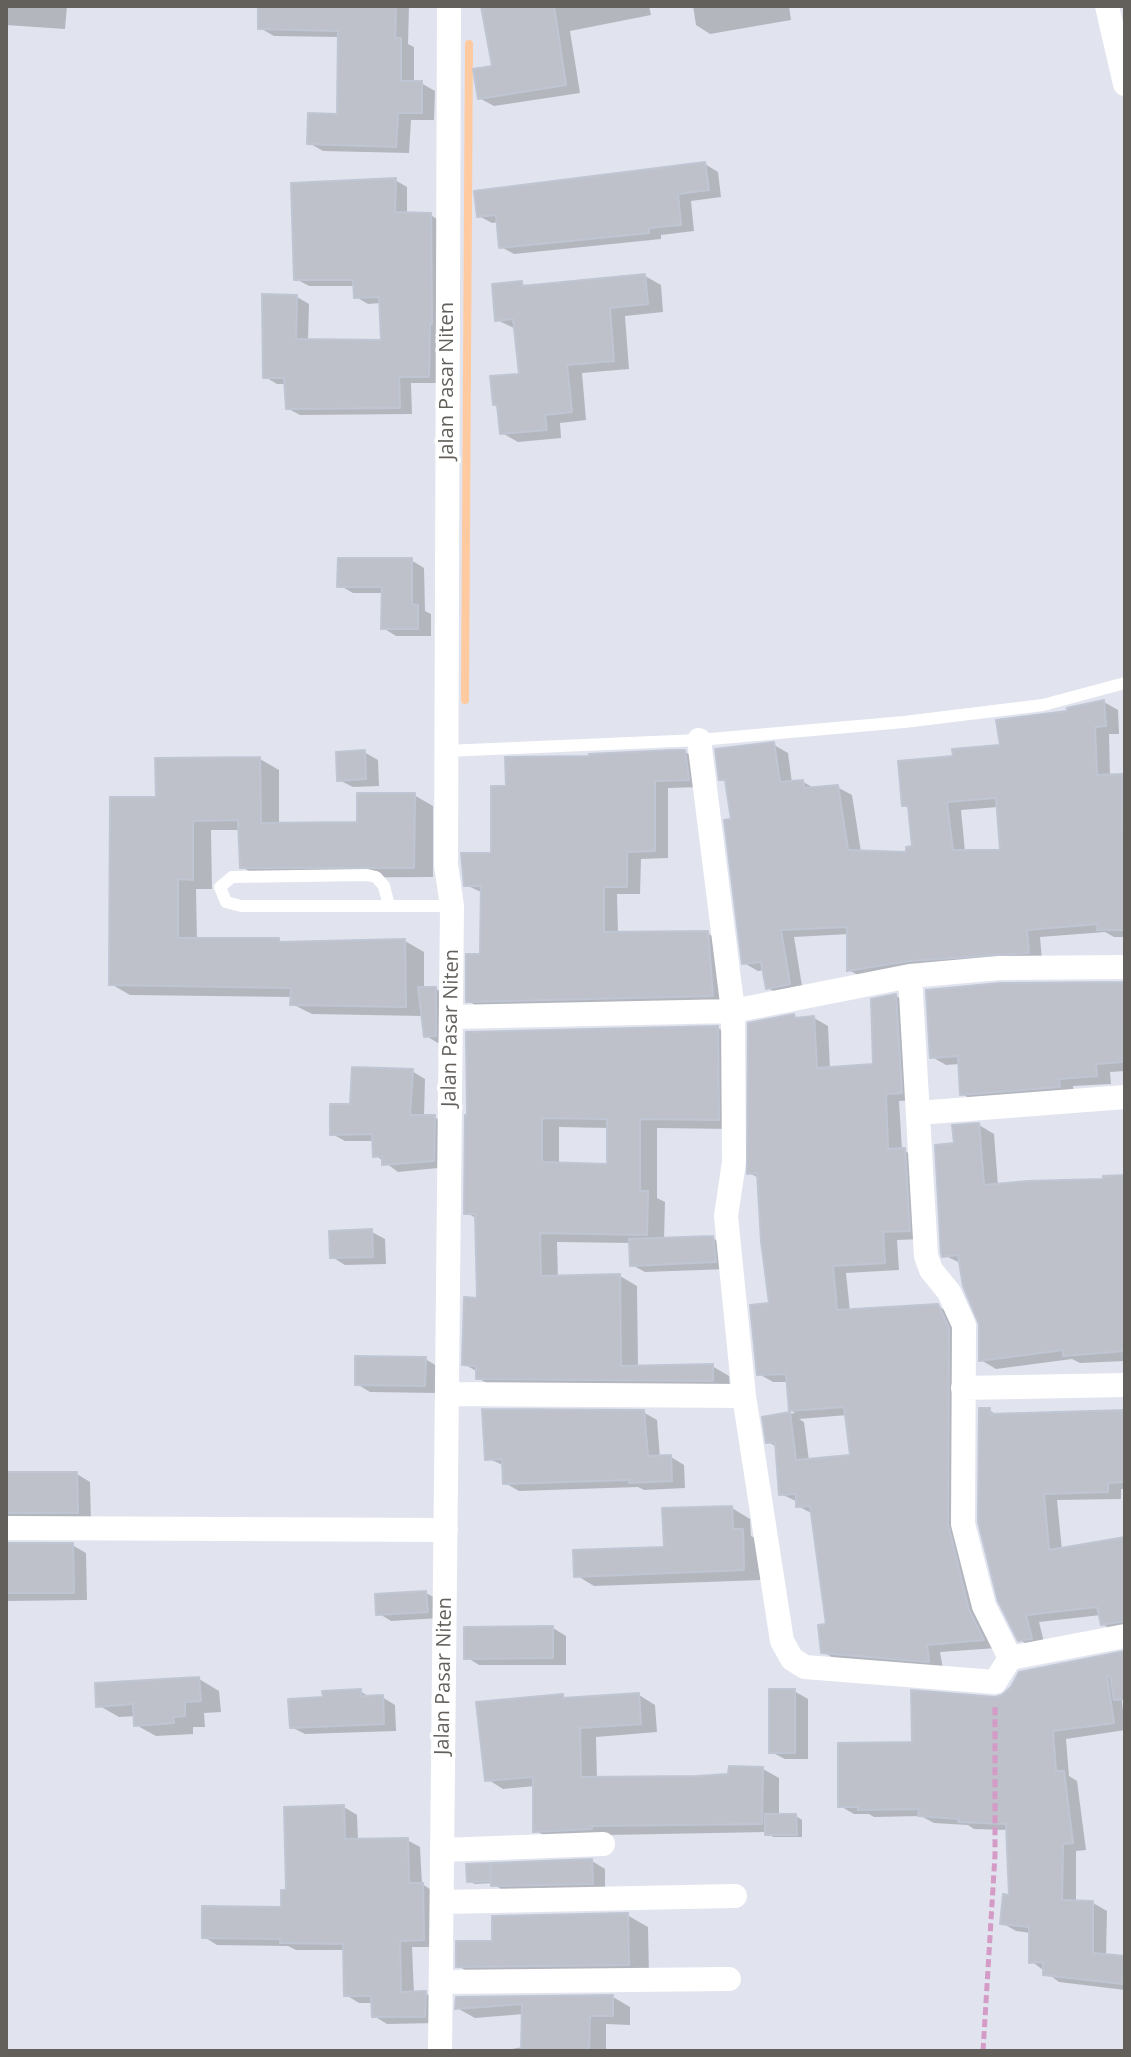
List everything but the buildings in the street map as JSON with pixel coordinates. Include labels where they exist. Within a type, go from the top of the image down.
[{"type":"street","name":"Jalan Pasar Niten","points":[[440,2051],[452,906],[446,865],[449,6]]},
{"type":"street","points":[[1107,6],[1125,84]]},
{"type":"street","points":[[699,740],[733,1011],[734,1162],[726,1216],[744,1396],[782,1641],[792,1659],[805,1667],[995,1682],[1010,1658],[1125,1636]]},
{"type":"street","points":[[451,1017],[733,1011],[910,976],[999,968],[1125,967]]},
{"type":"street","points":[[910,976],[926,1256],[931,1270],[949,1292],[964,1325],[963,1524],[984,1606],[1010,1658]]},
{"type":"street","points":[[918,1113],[1125,1097]]},
{"type":"street","points":[[963,1388],[1125,1385]]},
{"type":"street","points":[[447,1394],[744,1396]]},
{"type":"street","points":[[6,1528],[446,1530]]},
{"type":"street","points":[[442,1850],[603,1844]]},
{"type":"street","points":[[442,1902],[735,1896]]},
{"type":"street","points":[[441,1982],[729,1979]]},
{"type":"lane","points":[[446,751],[699,740],[904,722],[1043,705],[1125,683]]},
{"type":"lane","points":[[389,906],[384,886],[376,877],[367,875],[232,877],[220,887],[226,902],[241,906],[389,906],[452,906]]},
{"type":"path","points":[[983,2051],[995,1855],[995,1682]]},
{"type":"waterway","points":[[465,700],[469,44]]}]
